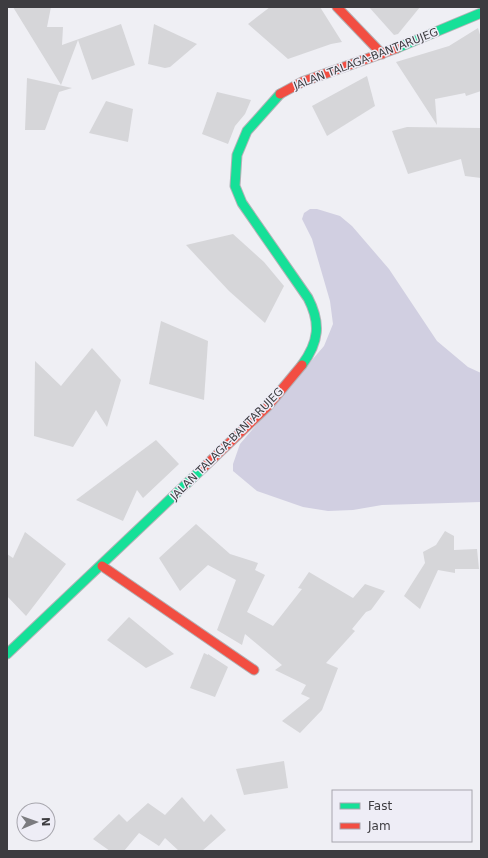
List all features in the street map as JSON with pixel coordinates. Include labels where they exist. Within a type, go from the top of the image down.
[{"type":"main road","points":[[337,7],[382,54]]},
{"type":"main road","name":"JALAN TALAGA-BANTARUJEG","points":[[7,654],[102,566],[280,394],[307,359],[314,346],[317,335],[317,318],[314,308],[242,203],[235,186],[237,155],[247,131],[280,94],[302,82],[382,54],[481,13]]},
{"type":"main road","points":[[102,566],[254,670]]},
{"type":"shaded area","points":[[310,209],[317,209],[340,216],[352,226],[389,269],[437,341],[468,367],[481,373],[481,502],[382,505],[353,510],[328,511],[303,507],[257,491],[233,471],[233,464],[240,444],[324,346],[333,324],[330,301],[312,239],[302,219],[304,213]]},
{"type":"building","points":[[13,7],[51,7],[47,27],[63,27],[62,45],[121,24],[135,65],[92,80],[78,40],[61,85]]},
{"type":"building","points":[[270,7],[320,7],[342,42],[331,44],[288,59],[248,24]]},
{"type":"building","points":[[369,7],[420,7],[398,34],[394,35]]},
{"type":"building","points":[[154,24],[197,44],[170,67],[165,68],[148,64]]},
{"type":"building","points":[[478,28],[481,38],[481,91],[466,96],[465,93],[435,99],[437,125],[396,62],[449,46]]},
{"type":"building","points":[[367,76],[375,106],[327,136],[312,106]]},
{"type":"building","points":[[27,78],[72,88],[59,92],[45,130],[25,130]]},
{"type":"building","points":[[217,92],[251,100],[245,114],[235,126],[228,144],[202,134]]},
{"type":"building","points":[[106,101],[133,109],[128,142],[89,133]]},
{"type":"building","points":[[407,127],[481,128],[481,178],[465,176],[461,159],[408,174],[392,131]]},
{"type":"building","points":[[233,234],[264,262],[284,286],[265,323],[229,291],[186,245]]},
{"type":"building","points":[[161,321],[208,341],[204,400],[149,384]]},
{"type":"building","points":[[92,348],[121,380],[107,427],[96,410],[73,447],[34,436],[35,361],[61,386]]},
{"type":"building","points":[[156,440],[179,464],[143,498],[137,490],[123,521],[76,500]]},
{"type":"building","points":[[196,524],[230,554],[258,563],[255,570],[265,575],[247,612],[273,626],[302,589],[298,588],[309,572],[353,598],[365,584],[385,591],[371,610],[366,612],[352,629],[355,631],[326,663],[338,668],[322,710],[300,733],[282,721],[310,698],[301,694],[306,685],[275,670],[282,665],[245,634],[242,645],[217,630],[236,580],[208,565],[180,591],[159,558]]},
{"type":"building","points":[[445,531],[454,536],[454,550],[477,549],[479,569],[455,569],[455,573],[438,570],[420,609],[404,596],[425,563],[423,552],[436,545]]},
{"type":"building","points":[[25,532],[66,564],[26,616],[7,596],[7,554],[13,558]]},
{"type":"building","points":[[129,617],[174,654],[146,668],[107,640]]},
{"type":"building","points":[[204,653],[228,667],[215,697],[190,688]]},
{"type":"building","points":[[284,761],[288,788],[244,795],[236,769]]},
{"type":"building","points":[[182,797],[204,822],[211,814],[226,830],[202,851],[179,851],[165,838],[159,846],[139,833],[124,851],[110,851],[93,839],[119,814],[127,822],[148,803],[165,815]]},
{"type":"traffic: fast","points":[[397,48],[481,13]]},
{"type":"traffic: fast","points":[[280,94],[247,131],[237,155],[235,186],[242,203],[308,298],[312,307],[316,324],[315,340],[308,357],[302,365]]},
{"type":"traffic: fast","points":[[7,654],[203,468]]},
{"type":"traffic: jam","points":[[337,7],[382,54]]},
{"type":"traffic: jam","points":[[280,94],[302,82],[397,48]]},
{"type":"traffic: jam","points":[[203,468],[268,406],[302,365]]},
{"type":"traffic: jam","points":[[102,566],[254,670]]}]
